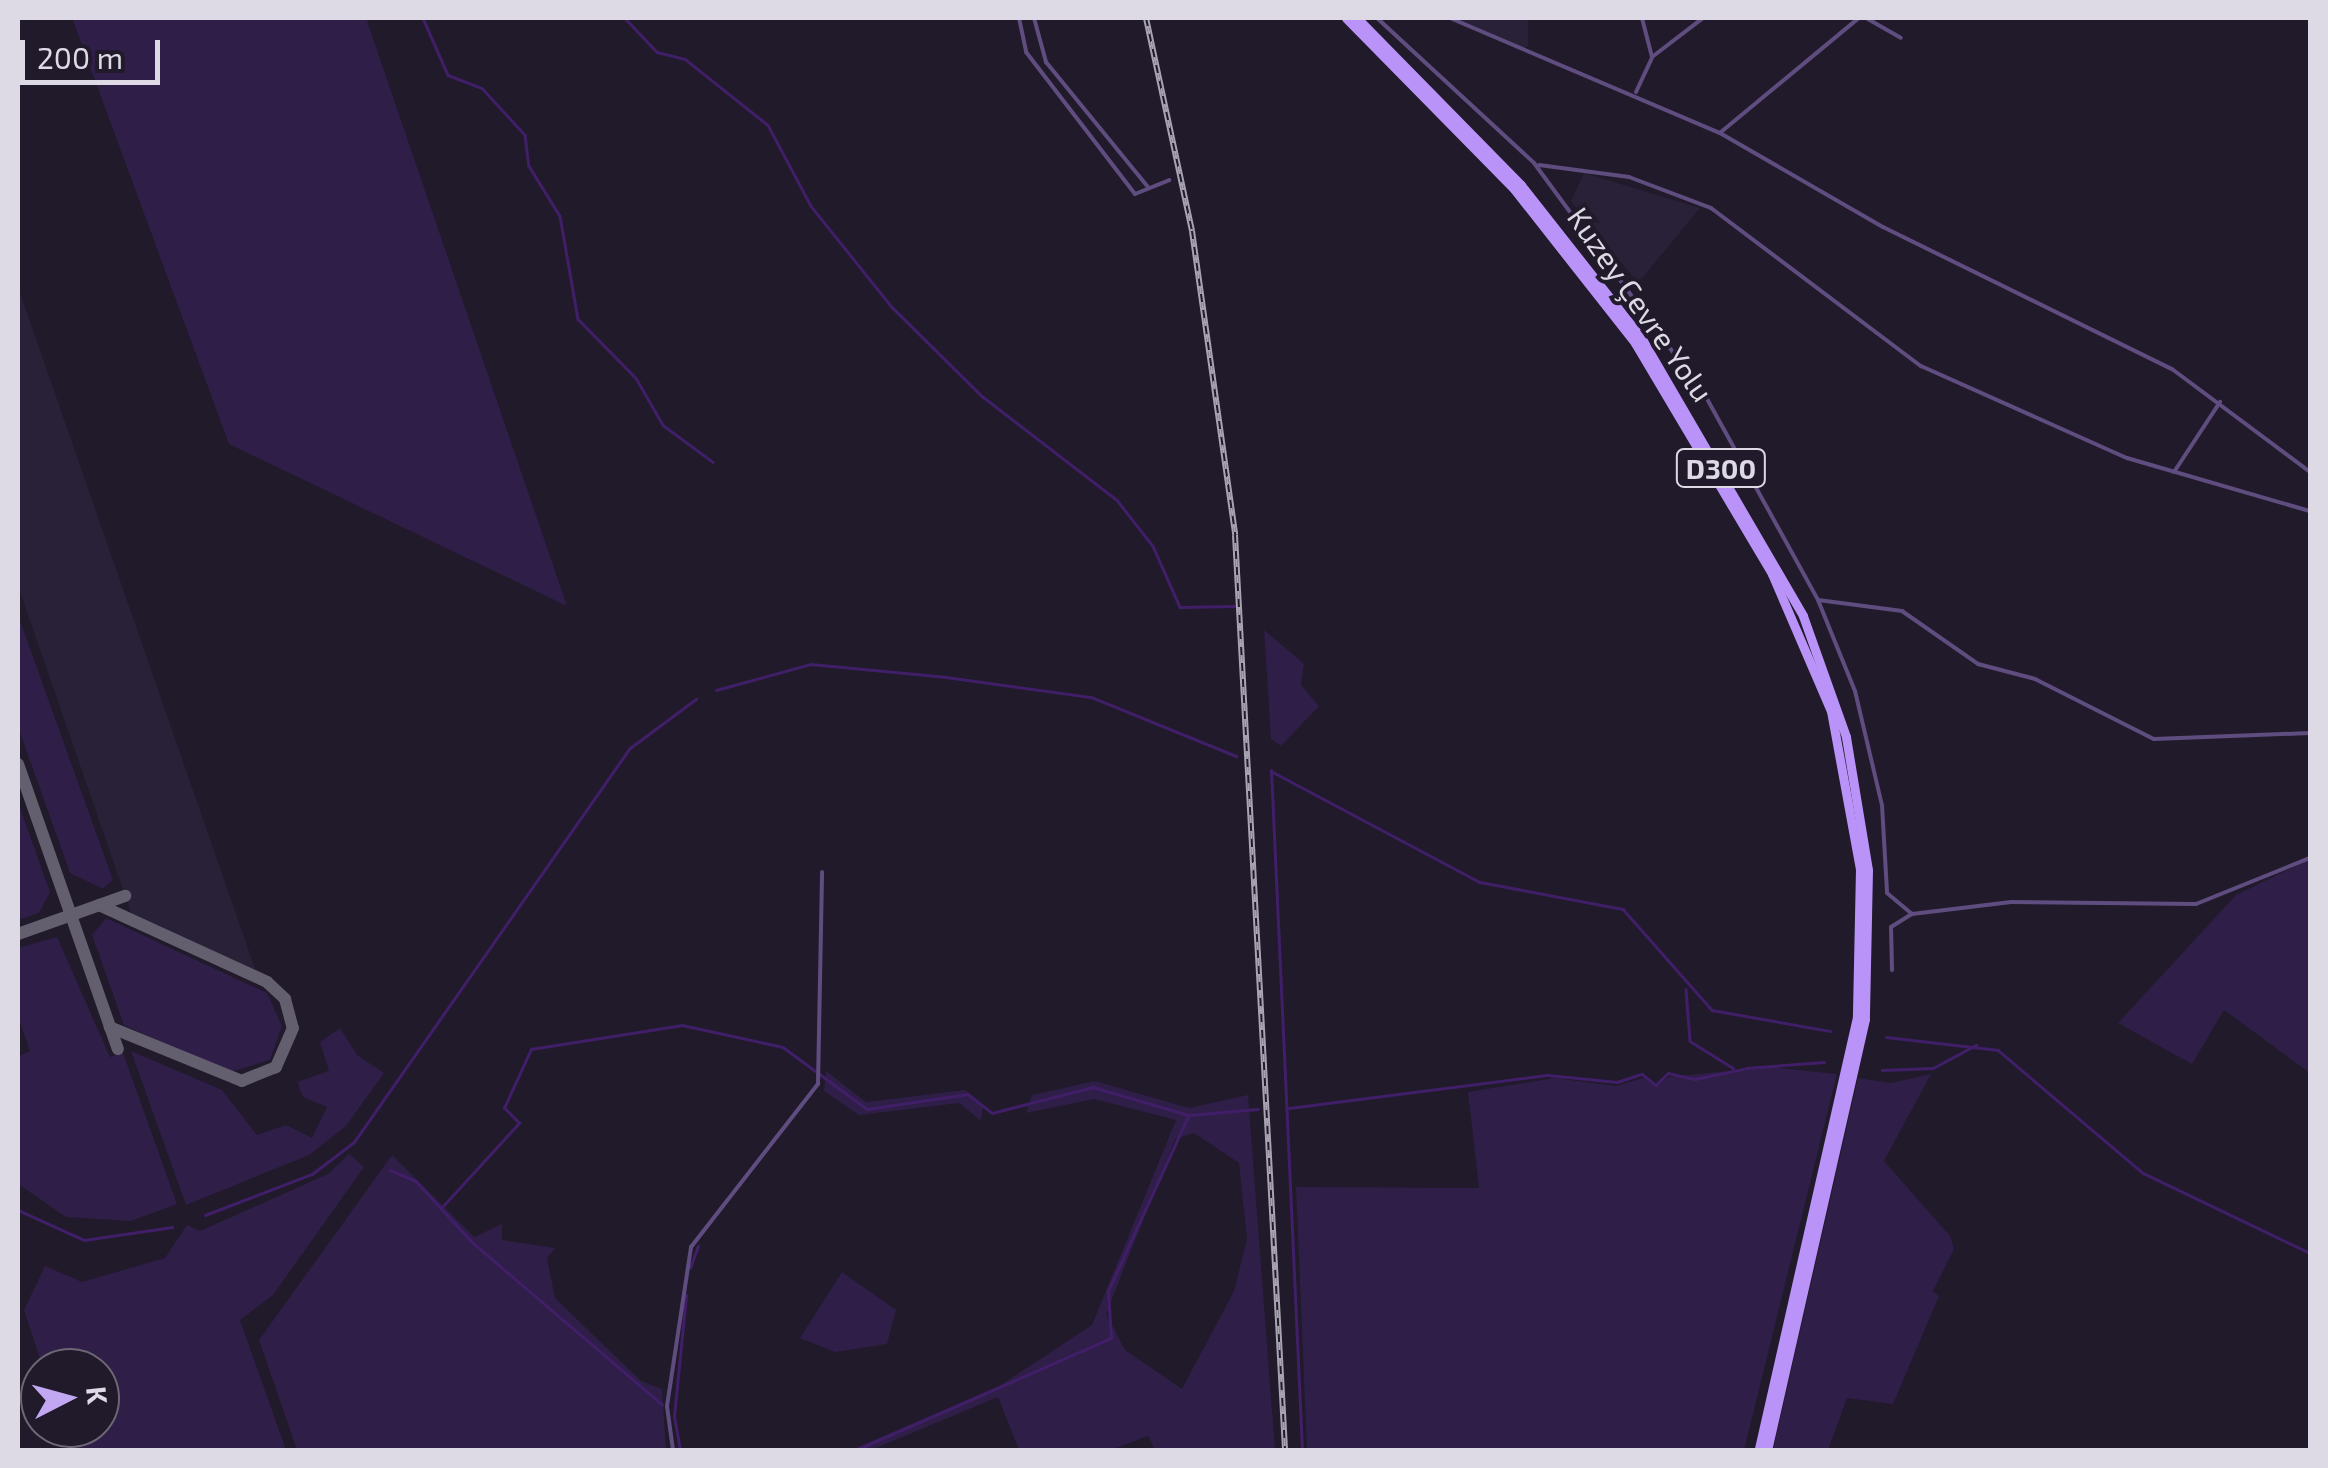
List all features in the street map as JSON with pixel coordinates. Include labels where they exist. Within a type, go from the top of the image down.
[{"type":"highway","name":"Kuzey Çevre Yolu","points":[[1346,18],[1579,266],[1660,380],[1772,574],[1815,666],[1846,769],[1860,882],[1861,1018]]},
{"type":"highway","name":"Kuzey Çevre Yolu","points":[[1356,18],[1521,184],[1610,294],[1803,616],[1838,706],[1862,816],[1861,1018]]},
{"type":"highway","name":"D300","points":[[1759,1450],[1800,1296],[1861,1018]]},
{"type":"highway","name":"D300","points":[[1768,1450],[1792,1326]]},
{"type":"street","points":[[1019,18],[1022,45],[1059,100],[1136,194],[1168,180]]},
{"type":"street","points":[[1034,18],[1046,62],[1149,188]]},
{"type":"street","points":[[1377,18],[1534,163],[1706,397],[1818,600],[1858,701],[1882,805],[1887,893],[1912,914]]},
{"type":"street","points":[[1450,18],[1512,50],[1636,92],[1720,133],[2220,400],[2310,472]]},
{"type":"street","points":[[1642,18],[1652,57]]},
{"type":"street","points":[[1636,92],[1652,57],[1703,18]]},
{"type":"street","points":[[1720,133],[1859,18]]},
{"type":"street","points":[[1866,18],[1900,38]]},
{"type":"street","points":[[1534,163],[1629,177],[1711,208],[1920,366],[2174,472],[2310,511]]},
{"type":"street","points":[[2174,472],[2220,400]]},
{"type":"street","points":[[1818,600],[1902,611],[1978,664],[2035,679],[2154,739],[2310,733]]},
{"type":"street","points":[[1892,970],[1891,926],[1912,914],[2011,902],[2196,904],[2310,858]]},
{"type":"street","points":[[673,1450],[668,1400],[691,1247],[818,1084],[822,872]]},
{"type":"shaded area","points":[[72,18],[366,18],[567,606],[229,444]]},
{"type":"shaded area","points":[[1455,18],[1528,18],[1528,46],[1518,50]]},
{"type":"shaded area","points":[[1584,173],[1700,208],[1638,283],[1571,201]]},
{"type":"shaded area","points":[[18,287],[260,983],[136,927],[18,586]]},
{"type":"shaded area","points":[[18,615],[113,880],[103,889],[70,873],[18,727]]},
{"type":"shaded area","points":[[1264,630],[1304,664],[1301,685],[1319,706],[1281,746],[1271,739]]},
{"type":"shaded area","points":[[18,802],[50,892],[39,913],[18,920]]},
{"type":"shaded area","points":[[2310,859],[2310,1073],[2224,1010],[2192,1064],[2118,1023],[2236,895]]},
{"type":"shaded area","points":[[106,918],[267,993],[282,1026],[270,1060],[227,1073],[124,1025],[92,935]]},
{"type":"shaded area","points":[[57,937],[110,1057],[123,1053],[177,1204],[131,1221],[66,1217],[18,1184],[18,1057],[30,1051],[18,1017],[18,948]]},
{"type":"shaded area","points":[[340,1028],[357,1055],[384,1073],[346,1126],[309,1155],[186,1205],[131,1051],[222,1090],[257,1135],[286,1125],[312,1138],[327,1107],[303,1097],[297,1082],[329,1071],[320,1042]]},
{"type":"shaded area","points":[[1772,1067],[1837,1074],[1744,1450],[1307,1450],[1296,1187],[1479,1188],[1468,1092],[1554,1078],[1616,1086],[1643,1078],[1657,1087],[1668,1077]]},
{"type":"shaded area","points":[[826,1071],[866,1102],[965,1090],[983,1105],[981,1121],[959,1103],[859,1115],[824,1091]]},
{"type":"shaded area","points":[[1931,1074],[1884,1161],[1950,1236],[1954,1249],[1933,1291],[1939,1296],[1893,1404],[1847,1398],[1828,1450],[1773,1450],[1858,1078],[1891,1083]]},
{"type":"shaded area","points":[[1095,1081],[1189,1108],[1248,1095],[1275,1450],[1155,1450],[1148,1436],[1110,1450],[1019,1450],[998,1397],[871,1450],[851,1450],[1001,1385],[1092,1325],[1176,1120],[1094,1099],[1026,1113],[1032,1095]],"holes":[[[1194,1133],[1239,1163],[1247,1239],[1234,1291],[1182,1389],[1125,1350],[1106,1314],[1175,1139]]]},
{"type":"shaded area","points":[[349,1154],[364,1167],[273,1295],[240,1320],[286,1450],[71,1450],[120,1448],[120,1348],[36,1348],[24,1310],[45,1266],[82,1282],[165,1258],[187,1225],[200,1231],[328,1174]]},
{"type":"shaded area","points":[[392,1155],[474,1237],[502,1224],[502,1240],[555,1248],[547,1258],[555,1298],[641,1381],[662,1389],[666,1450],[297,1450],[259,1340]]},
{"type":"shaded area","points":[[842,1272],[896,1310],[887,1344],[835,1352],[800,1338]]},
{"type":"waterway","points":[[423,18],[448,75],[482,88],[525,135],[529,166],[560,216],[578,319],[636,378],[663,425],[713,462]]},
{"type":"waterway","points":[[625,18],[657,52],[685,59],[768,125],[811,206],[892,307],[982,396],[1117,500],[1153,546],[1180,607],[1234,606]]},
{"type":"waterway","points":[[716,690],[811,664],[946,677],[1091,697],[1236,756]]},
{"type":"waterway","points":[[205,1215],[312,1174],[354,1142],[630,748],[696,699]]},
{"type":"waterway","points":[[1302,1450],[1271,771],[1480,882],[1623,909],[1712,1010],[1830,1031]]},
{"type":"waterway","points":[[1686,989],[1690,1041],[1733,1068]]},
{"type":"waterway","points":[[443,1206],[519,1123],[504,1108],[531,1049],[682,1025],[783,1047],[867,1109],[968,1094],[992,1113],[1093,1087],[1189,1115],[1258,1109]]},
{"type":"waterway","points":[[1886,1037],[1998,1050],[2143,1173],[2310,1253]]},
{"type":"waterway","points":[[1882,1070],[1933,1068],[1976,1045]]},
{"type":"waterway","points":[[1746,1068],[1824,1062]]},
{"type":"waterway","points":[[1289,1108],[1548,1075],[1617,1082],[1642,1074],[1656,1085],[1668,1073],[1695,1079],[1743,1069]]},
{"type":"waterway","points":[[856,1450],[1111,1338],[1108,1291],[1188,1116]]},
{"type":"waterway","points":[[390,1170],[416,1181],[472,1242],[662,1404]]},
{"type":"waterway","points":[[18,1210],[84,1240],[172,1227]]},
{"type":"waterway","points":[[690,1268],[698,1246]]},
{"type":"waterway","points":[[680,1450],[674,1416],[686,1296]]},
{"type":"taxiway","points":[[18,764],[118,1049]]},
{"type":"taxiway","points":[[18,934],[125,896]]},
{"type":"taxiway","points":[[99,905],[267,982],[285,999],[293,1028],[276,1067],[242,1081],[110,1027]]},
{"type":"railway","points":[[1146,18],[1192,231],[1235,535],[1285,1450]]}]
